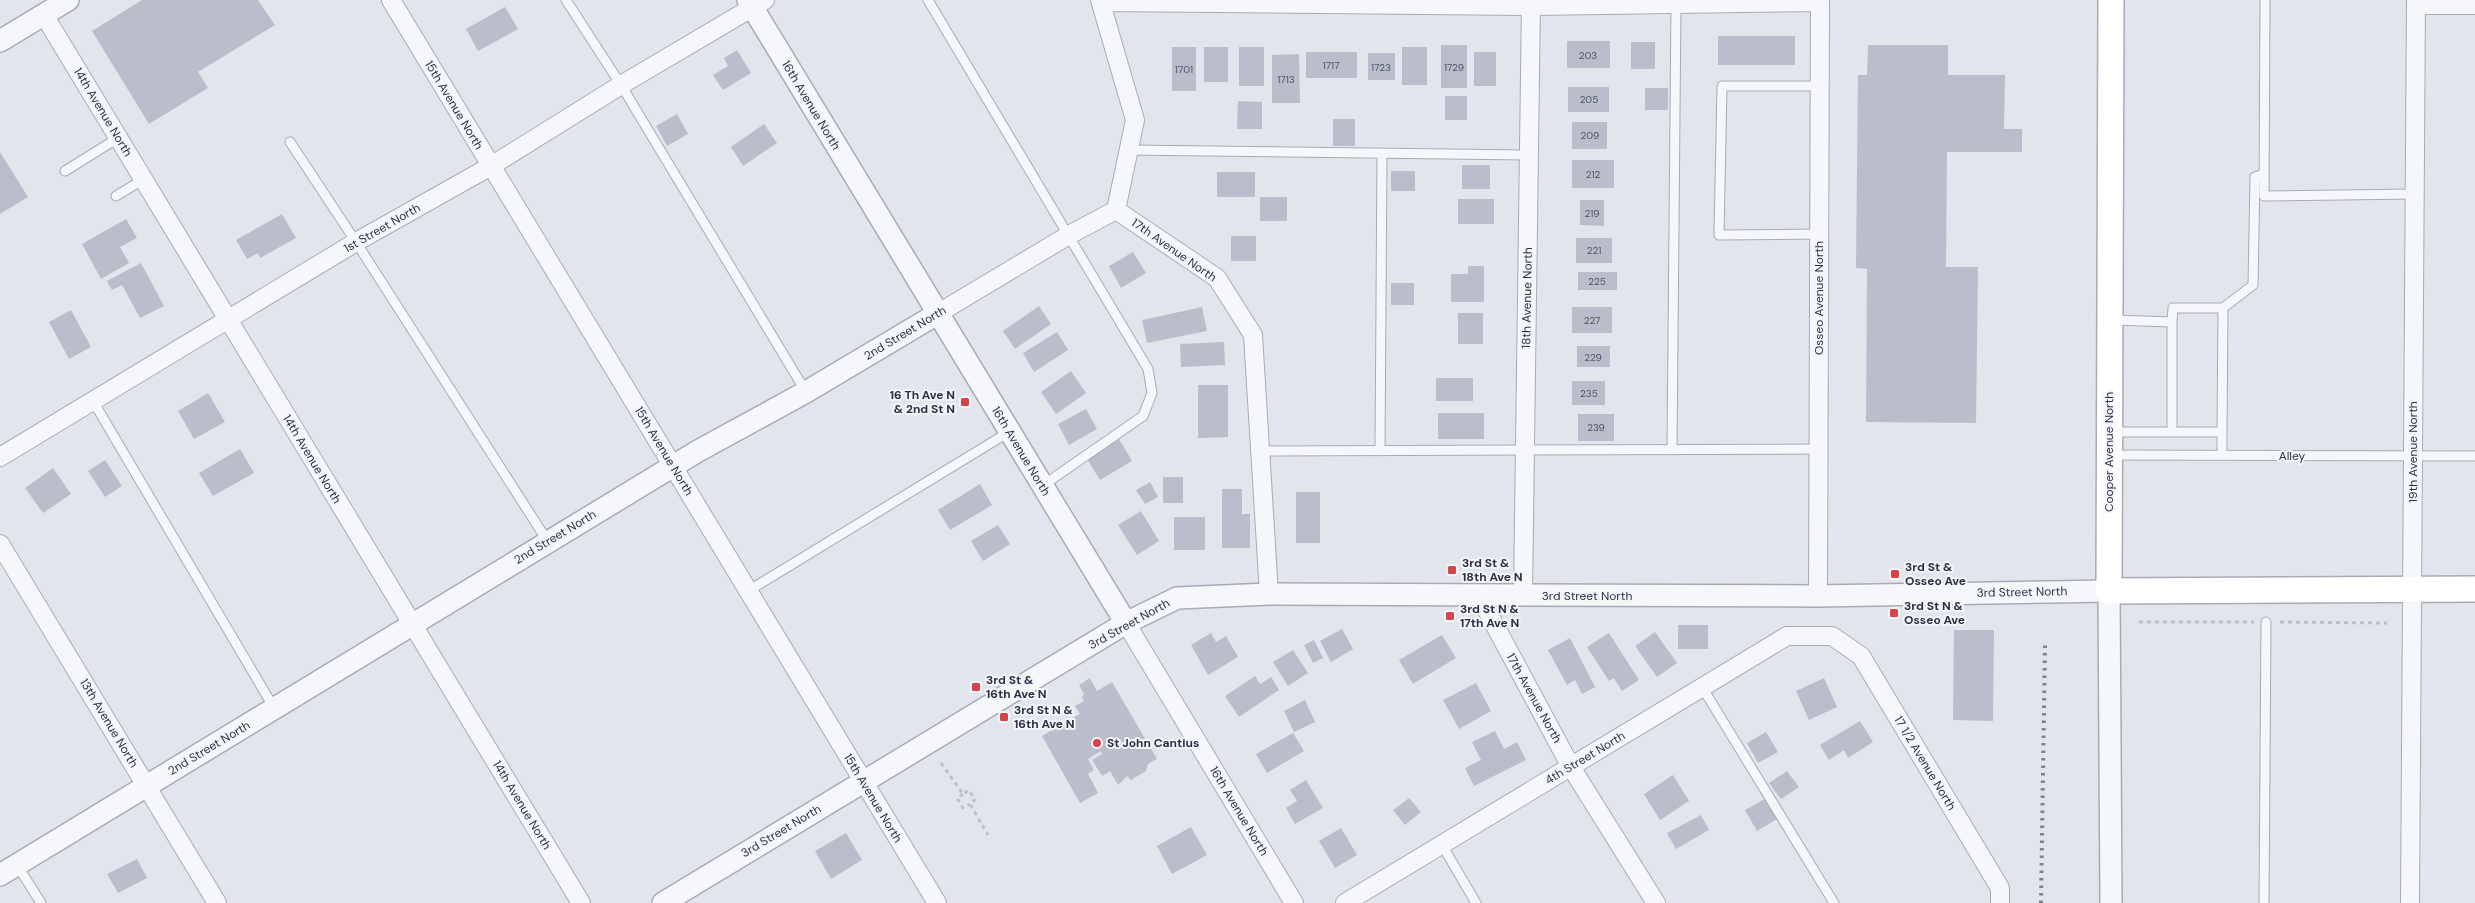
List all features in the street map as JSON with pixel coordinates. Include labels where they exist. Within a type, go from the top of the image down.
[{"type":"main road","name":"Cooper Avenue North","points":[[2109,591],[2111,0]]},
{"type":"main road","name":"3rd Street North","points":[[2109,591],[2475,589]]},
{"type":"street","points":[[0,41],[40,7],[68,0]]},
{"type":"street","name":"15th Avenue North","points":[[391,0],[937,903]]},
{"type":"street","points":[[1116,210],[1127,150],[1135,120],[1100,1],[1531,3],[1820,1]]},
{"type":"street","name":"Osseo Avenue North","points":[[1818,596],[1820,1]]},
{"type":"street","name":"1st Street North","points":[[0,457],[356,242],[491,166],[755,3]]},
{"type":"street","name":"16th Avenue North","points":[[755,3],[937,314],[1294,903]]},
{"type":"street","name":"18th Avenue North","points":[[1522,595],[1531,3]]},
{"type":"street","points":[[2416,3],[2475,5]]},
{"type":"street","name":"19th Avenue North","points":[[2410,903],[2416,3]]},
{"type":"street","name":"14th Avenue North","points":[[40,7],[581,903]]},
{"type":"street","name":"2nd Street North","points":[[9,870],[673,466],[806,392],[1069,235],[1116,210]]},
{"type":"street","name":"17th Avenue North","points":[[1116,210],[1217,278],[1252,335],[1269,594]]},
{"type":"street","name":"13th Avenue North","points":[[0,544],[217,903]]},
{"type":"street","name":"3rd Street North","points":[[662,903],[1126,623],[1177,598],[1269,594],[1818,596],[2109,591]]},
{"type":"street","name":"Cooper Avenue North","points":[[2109,591],[2111,903]]},
{"type":"street","name":"17th Avenue North","points":[[1478,594],[1571,767],[1656,903]]},
{"type":"street","name":"4th Street North","points":[[1345,903],[1787,636],[1832,636]]},
{"type":"street","name":"17 1/2 Avenue North","points":[[1832,636],[1861,656],[2000,888],[2000,903]]},
{"type":"lane","points":[[566,0],[621,85],[806,392]]},
{"type":"lane","points":[[928,0],[1148,369],[1152,393],[1143,416],[1042,486]]},
{"type":"lane","points":[[2265,0],[2264,196],[2415,194]]},
{"type":"lane","points":[[1672,450],[1676,2]]},
{"type":"lane","points":[[1819,234],[1719,235],[1722,86],[1820,86]]},
{"type":"lane","points":[[65,171],[118,138]]},
{"type":"lane","points":[[290,142],[548,542]]},
{"type":"lane","points":[[1127,150],[1529,155]]},
{"type":"lane","points":[[1380,452],[1382,153]]},
{"type":"lane","points":[[2172,432],[2172,308],[2223,308],[2254,285],[2255,178],[2264,174]]},
{"type":"lane","points":[[116,196],[144,179]]},
{"type":"lane","points":[[2222,455],[2223,308]]},
{"type":"lane","points":[[2110,320],[2172,322]]},
{"type":"lane","points":[[93,401],[274,708]]},
{"type":"lane","points":[[748,591],[1009,432]]},
{"type":"lane","points":[[2109,444],[2172,432],[2222,432]]},
{"type":"lane","name":"Alley","points":[[2109,444],[2222,455],[2475,456]]},
{"type":"lane","points":[[1260,452],[1818,449]]},
{"type":"lane","points":[[2264,903],[2266,622]]},
{"type":"lane","points":[[1702,688],[1834,903]]},
{"type":"lane","points":[[1442,845],[1476,903]]},
{"type":"lane","points":[[9,870],[41,903]]},
{"type":"path","points":[[941,764],[963,794]]},
{"type":"path","points":[[969,790],[975,800],[963,808],[957,798],[963,794],[969,790]]},
{"type":"path","points":[[970,804],[988,835]]},
{"type":"building","points":[[142,0],[258,0],[275,25],[198,72],[208,88],[149,124],[92,31]]},
{"type":"building","points":[[505,7],[518,29],[478,51],[466,29]]},
{"type":"building","points":[[1718,36],[1795,36],[1795,65],[1718,65]]},
{"type":"building","points":[[1567,41],[1610,41],[1610,68],[1567,68]]},
{"type":"building","points":[[1631,42],[1655,42],[1655,69],[1631,69]]},
{"type":"building","points":[[1441,45],[1467,45],[1467,88],[1441,88]]},
{"type":"building","points":[[1868,45],[1948,45],[1948,75],[2005,75],[2004,129],[2022,129],[2022,152],[1947,152],[1946,267],[1978,267],[1976,423],[1866,422],[1867,269],[1856,268],[1858,75],[1867,75]]},
{"type":"building","points":[[1172,47],[1196,47],[1196,91],[1172,91]]},
{"type":"building","points":[[1204,47],[1228,47],[1228,82],[1204,82]]},
{"type":"building","points":[[1239,47],[1264,47],[1264,86],[1239,86]]},
{"type":"building","points":[[1402,47],[1427,47],[1427,85],[1402,85]]},
{"type":"building","points":[[737,50],[751,73],[723,90],[713,75],[728,66],[724,58]]},
{"type":"building","points":[[1306,52],[1357,52],[1357,78],[1306,78]]},
{"type":"building","points":[[1474,52],[1496,52],[1496,86],[1474,86]]},
{"type":"building","points":[[1368,53],[1395,53],[1395,80],[1368,80]]},
{"type":"building","points":[[1299,54],[1300,103],[1272,103],[1272,55]]},
{"type":"building","points":[[1568,87],[1609,87],[1609,112],[1568,112]]},
{"type":"building","points":[[1645,88],[1668,88],[1668,110],[1645,110]]},
{"type":"building","points":[[1445,96],[1467,96],[1467,120],[1445,120]]},
{"type":"building","points":[[1238,101],[1262,102],[1262,129],[1237,129]]},
{"type":"building","points":[[677,114],[688,134],[667,146],[656,126]]},
{"type":"building","points":[[1333,119],[1355,119],[1355,146],[1333,146]]},
{"type":"building","points":[[1572,122],[1607,122],[1607,149],[1572,149]]},
{"type":"building","points":[[764,124],[777,143],[743,166],[731,147]]},
{"type":"building","points":[[0,152],[28,197],[0,214]]},
{"type":"building","points":[[1572,160],[1614,160],[1614,188],[1572,188]]},
{"type":"building","points":[[1462,165],[1490,165],[1490,189],[1462,189]]},
{"type":"building","points":[[1391,171],[1415,171],[1415,191],[1391,191]]},
{"type":"building","points":[[1217,172],[1255,172],[1255,197],[1217,197]]},
{"type":"building","points":[[1260,197],[1287,197],[1287,221],[1260,221]]},
{"type":"building","points":[[1458,199],[1494,199],[1494,224],[1458,224]]},
{"type":"building","points":[[1580,200],[1604,200],[1604,226],[1580,225]]},
{"type":"building","points":[[282,214],[296,238],[260,258],[258,253],[247,259],[236,240]]},
{"type":"building","points":[[126,219],[137,238],[120,247],[129,263],[101,279],[82,244]]},
{"type":"building","points":[[1231,236],[1256,236],[1256,261],[1231,261]]},
{"type":"building","points":[[1576,238],[1612,238],[1612,263],[1576,263]]},
{"type":"building","points":[[1133,252],[1146,273],[1121,288],[1109,266]]},
{"type":"building","points":[[141,263],[164,306],[140,318],[122,285],[112,290],[107,281]]},
{"type":"building","points":[[1468,266],[1484,266],[1484,302],[1451,302],[1451,274],[1468,274]]},
{"type":"building","points":[[1578,272],[1617,272],[1617,290],[1578,290]]},
{"type":"building","points":[[1391,283],[1414,283],[1414,305],[1391,305]]},
{"type":"building","points":[[1039,306],[1051,324],[1015,349],[1003,331]]},
{"type":"building","points":[[1202,307],[1207,331],[1147,343],[1142,320]]},
{"type":"building","points":[[1572,307],[1612,307],[1612,333],[1572,333]]},
{"type":"building","points":[[71,310],[91,347],[69,359],[49,322]]},
{"type":"building","points":[[1458,313],[1483,313],[1483,344],[1458,344]]},
{"type":"building","points":[[1057,332],[1068,350],[1034,372],[1023,353]]},
{"type":"building","points":[[1224,342],[1225,365],[1181,367],[1180,344]]},
{"type":"building","points":[[1577,346],[1610,346],[1610,367],[1577,367]]},
{"type":"building","points":[[1071,371],[1086,393],[1056,414],[1041,392]]},
{"type":"building","points":[[1436,378],[1473,378],[1473,401],[1436,401]]},
{"type":"building","points":[[1572,381],[1605,381],[1605,405],[1572,405]]},
{"type":"building","points":[[1198,385],[1228,385],[1228,437],[1198,438]]},
{"type":"building","points":[[208,393],[225,422],[194,439],[178,411]]},
{"type":"building","points":[[1086,409],[1097,429],[1069,445],[1058,424]]},
{"type":"building","points":[[1438,413],[1484,413],[1484,439],[1438,439]]},
{"type":"building","points":[[1578,414],[1614,414],[1614,441],[1578,441]]},
{"type":"building","points":[[1119,439],[1132,461],[1100,480],[1087,459]]},
{"type":"building","points":[[240,449],[254,473],[213,496],[199,473]]},
{"type":"building","points":[[105,460],[122,486],[105,497],[88,471]]},
{"type":"building","points":[[53,468],[71,494],[43,513],[25,488]]},
{"type":"building","points":[[1163,477],[1183,477],[1183,503],[1163,503]]},
{"type":"building","points":[[1150,482],[1158,497],[1145,504],[1136,490]]},
{"type":"building","points":[[980,484],[992,505],[950,530],[938,510]]},
{"type":"building","points":[[1222,489],[1242,489],[1242,514],[1250,514],[1250,548],[1222,548]]},
{"type":"building","points":[[1296,492],[1320,492],[1320,543],[1296,543]]},
{"type":"building","points":[[1141,511],[1159,541],[1137,555],[1118,525]]},
{"type":"building","points":[[1174,517],[1205,517],[1205,550],[1174,550]]},
{"type":"building","points":[[998,525],[1010,544],[983,561],[971,541]]},
{"type":"building","points":[[1678,625],[1708,625],[1708,649],[1678,649]]},
{"type":"building","points":[[1342,629],[1353,649],[1331,662],[1320,641]]},
{"type":"building","points":[[1954,630],[1994,630],[1993,721],[1953,720]]},
{"type":"building","points":[[1655,632],[1677,663],[1657,677],[1635,646]]},
{"type":"building","points":[[1211,633],[1216,642],[1226,636],[1238,657],[1208,675],[1191,645]]},
{"type":"building","points":[[1609,633],[1639,680],[1622,691],[1614,678],[1609,681],[1587,647]]},
{"type":"building","points":[[1442,635],[1456,658],[1413,684],[1399,660]]},
{"type":"building","points":[[1570,638],[1595,687],[1582,694],[1575,680],[1567,685],[1548,650]]},
{"type":"building","points":[[1314,640],[1323,658],[1313,663],[1304,645]]},
{"type":"building","points":[[1293,650],[1308,673],[1288,686],[1273,662]]},
{"type":"building","points":[[1255,676],[1260,684],[1271,677],[1279,690],[1239,717],[1225,696]]},
{"type":"building","name":"St John Cantius","points":[[1090,678],[1097,691],[1112,682],[1157,759],[1148,764],[1146,771],[1131,780],[1127,776],[1118,785],[1110,771],[1102,776],[1092,760],[1102,754],[1101,751],[1088,759],[1094,770],[1088,774],[1098,793],[1080,803],[1042,736],[1080,714],[1075,706],[1084,701],[1082,697],[1084,694],[1079,685]]},
{"type":"building","points":[[1824,678],[1837,707],[1809,720],[1796,691]]},
{"type":"building","points":[[1476,683],[1491,711],[1459,729],[1443,700]]},
{"type":"building","points":[[1305,700],[1315,722],[1294,732],[1284,711]]},
{"type":"building","points":[[1860,721],[1873,742],[1848,758],[1844,750],[1829,760],[1820,745]]},
{"type":"building","points":[[1495,731],[1504,749],[1517,742],[1526,760],[1474,786],[1465,768],[1481,760],[1472,742]]},
{"type":"building","points":[[1766,732],[1778,752],[1758,763],[1747,743]]},
{"type":"building","points":[[1293,733],[1304,751],[1267,773],[1256,754]]},
{"type":"building","points":[[1787,771],[1799,787],[1781,799],[1769,783]]},
{"type":"building","points":[[1673,775],[1689,801],[1660,820],[1644,794]]},
{"type":"building","points":[[1306,780],[1323,808],[1295,824],[1286,808],[1297,801],[1290,790]]},
{"type":"building","points":[[1409,798],[1421,812],[1405,825],[1393,810]]},
{"type":"building","points":[[1765,799],[1777,819],[1757,831],[1745,810]]},
{"type":"building","points":[[1701,815],[1709,830],[1676,849],[1667,833]]},
{"type":"building","points":[[1191,827],[1207,855],[1172,874],[1157,846]]},
{"type":"building","points":[[1341,828],[1357,855],[1335,868],[1319,841]]},
{"type":"building","points":[[846,833],[862,860],[831,879],[815,851]]},
{"type":"building","points":[[137,859],[147,878],[118,893],[107,874]]},
{"type":"railway","points":[[2041,903],[2045,644]]},
{"type":"place","name":"16 Th Ave N & 2nd St N","points":[[965,402]]},
{"type":"place","name":"3rd St & 18th Ave N","points":[[1452,570]]},
{"type":"place","name":"3rd St & Osseo Ave","points":[[1895,574]]},
{"type":"place","name":"3rd St N & Osseo Ave","points":[[1894,613]]},
{"type":"place","name":"3rd St N & 17th Ave N","points":[[1450,616]]},
{"type":"place","name":"3rd St & 16th Ave N","points":[[976,687]]},
{"type":"place","name":"3rd St N & 16th Ave N","points":[[1004,717]]},
{"type":"place","name":"St John Cantius","points":[[1097,743]]}]
